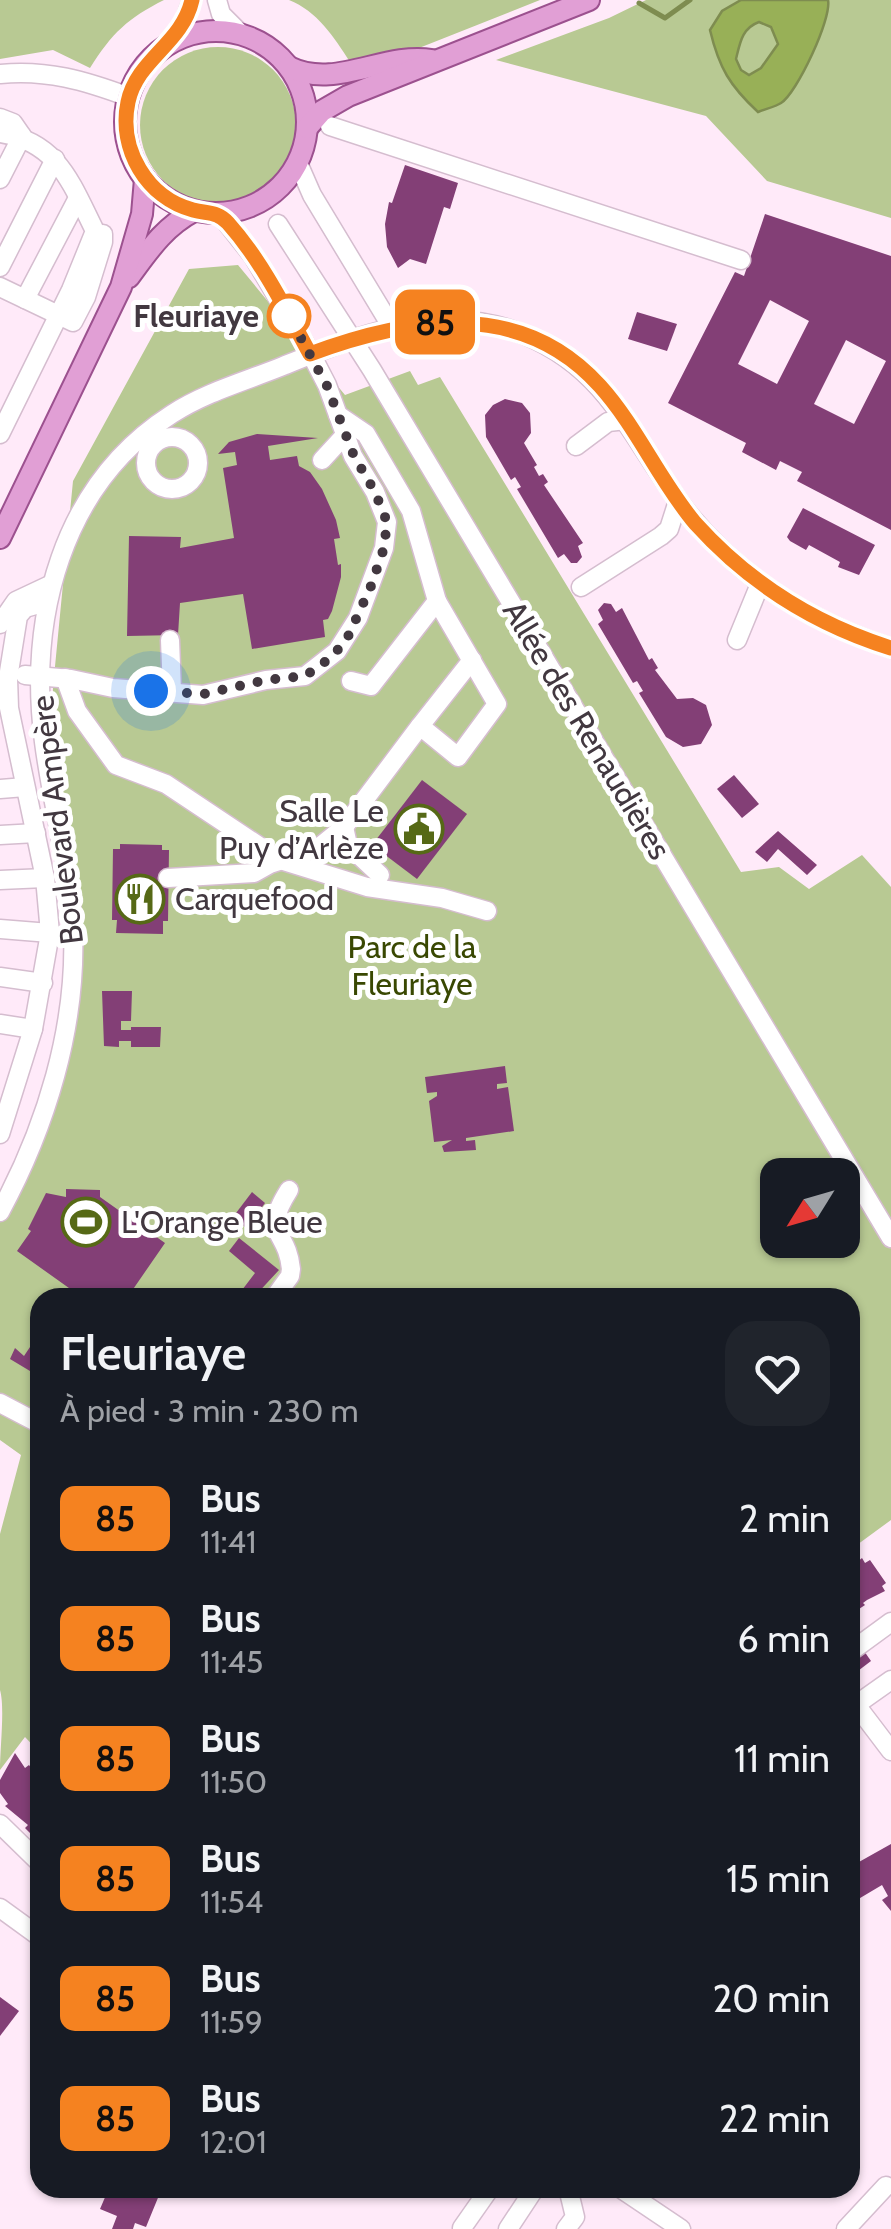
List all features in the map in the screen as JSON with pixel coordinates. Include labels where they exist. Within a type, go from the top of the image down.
[{"type":"main road","points":[[307,128],[328,106],[589,0]]},
{"type":"main road","points":[[289,67],[303,96],[307,128],[298,163],[271,195],[246,208],[218,214],[194,210],[159,193],[145,179],[126,131],[129,97],[144,67],[169,44],[204,32],[242,35],[260,42],[289,67],[303,74],[322,76],[408,58],[434,60]]},
{"type":"main road","points":[[0,538],[122,286],[142,214],[145,179]]},
{"type":"main road","points":[[122,286],[160,235],[194,210]]},
{"type":"street","points":[[169,44],[182,28],[192,0]]},
{"type":"street","points":[[217,0],[222,14],[242,35]]},
{"type":"street","points":[[0,74],[57,75],[129,97]]},
{"type":"street","points":[[0,118],[13,123],[22,136],[55,158],[103,242],[86,297],[72,322],[0,287]]},
{"type":"street","points":[[330,126],[741,260]]},
{"type":"street","points":[[0,133],[22,136]]},
{"type":"street","points":[[0,179],[22,136]]},
{"type":"street","points":[[0,267],[55,158]]},
{"type":"street","points":[[298,163],[312,195],[393,329]]},
{"type":"street","points":[[24,300],[78,198]]},
{"type":"street","points":[[33,676],[113,688],[204,694],[305,676],[329,659],[352,632],[384,548],[387,522],[310,354],[254,256],[218,214]]},
{"type":"street","name":"Allée des Renaudières","points":[[278,224],[891,1238]]},
{"type":"street","points":[[0,434],[56,316]]},
{"type":"street","name":"Boulevard Ampère","points":[[1,1208],[29,1154],[54,1078],[66,1029],[73,967],[68,876],[33,676],[48,594],[71,529],[108,469],[195,401],[350,338],[416,324],[474,322],[507,329],[536,340],[584,370],[626,420],[678,501],[726,556],[811,617],[891,648]]},
{"type":"street","points":[[338,415],[366,434],[411,512],[437,601],[497,704],[458,757],[420,726]]},
{"type":"street","points":[[576,446],[608,422],[626,420]]},
{"type":"street","points":[[322,460],[345,436]]},
{"type":"street","points":[[581,586],[669,529],[678,501]]},
{"type":"street","points":[[738,640],[760,584]]},
{"type":"street","points":[[0,624],[16,601],[27,593],[48,594]]},
{"type":"street","points":[[2,1124],[33,1029],[50,933],[45,878],[8,708],[8,678],[18,616],[48,594]]},
{"type":"street","points":[[351,681],[371,686],[437,601]]},
{"type":"street","points":[[170,640],[172,691]]},
{"type":"street","points":[[168,878],[254,873],[317,849],[344,827],[472,660]]},
{"type":"street","points":[[66,678],[77,711],[116,764],[166,784],[280,860],[367,887],[442,898],[487,911]]},
{"type":"street","points":[[0,789],[25,787]]},
{"type":"street","points":[[344,827],[348,845],[380,875]]},
{"type":"street","points":[[0,834],[36,834]]},
{"type":"street","points":[[0,880],[45,878]]},
{"type":"street","points":[[0,929],[50,933]]},
{"type":"street","points":[[0,977],[43,984]]},
{"type":"street","points":[[0,1024],[33,1029]]},
{"type":"street","points":[[0,1072],[20,1074]]},
{"type":"street","points":[[281,1288],[291,1269],[274,1214],[289,1190]]},
{"type":"street","points":[[0,1404],[30,1419]]},
{"type":"street","points":[[860,1645],[891,1622]]},
{"type":"street","points":[[860,1699],[891,1680]]},
{"type":"street","points":[[860,1714],[891,1751]]},
{"type":"street","points":[[0,1824],[30,1853]]},
{"type":"street","points":[[3,1917],[30,1932]]},
{"type":"street","points":[[846,2229],[886,2186]]},
{"type":"street","points":[[462,2228],[483,2198]]},
{"type":"street","points":[[508,2229],[529,2198]]},
{"type":"street","points":[[566,2229],[575,2217],[570,2198]]},
{"type":"street","points":[[635,2198],[682,2229]]},
{"type":"green space","points":[[0,0],[164,0],[122,28],[90,68],[53,50],[0,59]]},
{"type":"green space","points":[[289,0],[540,0],[419,48],[350,62],[316,18]]},
{"type":"green space","points":[[646,0],[891,0],[891,218],[767,181],[706,116],[496,60]]},
{"type":"green space","points":[[218,47],[248,53],[273,70],[290,95],[296,125],[290,155],[273,180],[248,197],[218,203],[188,197],[163,180],[146,155],[140,125],[146,95],[163,70],[188,53]]},
{"type":"green space","name":"Parc de la Fleuriaye","points":[[238,265],[345,395],[410,371],[418,385],[440,377],[741,872],[779,867],[809,889],[862,855],[891,887],[891,1520],[860,1543],[860,1288],[30,1288],[30,1742],[25,1737],[0,1770],[0,1534],[21,1455],[0,1440],[0,1206],[49,1118],[82,958],[70,824],[52,743],[53,687],[73,481],[189,269]]},
{"type":"shaded area","points":[[741,0],[828,0],[825,22],[812,55],[781,103],[758,112],[727,76],[710,30],[722,11]],"holes":[[[759,22],[771,27],[778,44],[761,68],[749,75],[741,70],[736,59],[743,37]]]},
{"type":"building","points":[[405,165],[458,183],[450,209],[444,207],[426,264],[410,259],[398,268],[387,247],[385,224],[389,202],[392,203]]},
{"type":"building","points":[[765,214],[891,256],[891,530],[797,481],[802,472],[780,461],[776,470],[742,452],[746,443],[668,403],[735,272],[744,276]],"holes":[[[770,300],[809,321],[777,384],[738,364]],[[846,340],[886,361],[854,424],[814,404]]]},
{"type":"building","points":[[637,312],[677,324],[667,351],[628,339]]},
{"type":"building","points":[[505,399],[522,403],[530,413],[531,433],[524,443],[539,476],[543,474],[548,482],[544,485],[583,543],[578,546],[582,557],[577,563],[571,563],[564,554],[558,558],[517,489],[521,487],[515,477],[511,480],[486,437],[485,415]]},
{"type":"building","points":[[257,434],[318,438],[268,446],[270,460],[297,456],[299,466],[310,472],[322,489],[336,520],[340,538],[334,539],[341,577],[332,611],[323,620],[325,637],[252,649],[243,594],[180,603],[178,635],[127,636],[129,536],[181,537],[180,548],[234,538],[223,468],[237,465],[235,452],[218,454],[229,442]]},
{"type":"building","points":[[803,508],[875,545],[859,575],[838,567],[840,562],[809,545],[806,550],[790,541],[787,537]]},
{"type":"building","points":[[604,603],[611,604],[616,612],[622,608],[649,660],[652,658],[658,668],[655,670],[677,699],[693,698],[706,705],[712,725],[701,744],[683,747],[666,737],[639,693],[643,691],[637,681],[633,683],[598,624],[603,620],[598,610]]},
{"type":"building","points":[[734,775],[759,804],[742,818],[717,789]]},
{"type":"building","name":"Salle Le Puy d’Arlèze","points":[[422,780],[467,814],[417,879],[372,845]]},
{"type":"building","points":[[778,831],[817,865],[807,875],[778,849],[767,862],[755,852]]},
{"type":"building","name":"Carquefood","points":[[120,844],[162,845],[162,850],[169,850],[168,921],[163,921],[163,934],[116,933],[117,920],[112,920],[113,849],[120,849]]},
{"type":"building","points":[[102,991],[132,991],[131,1021],[121,1021],[121,1030],[161,1027],[160,1047],[131,1047],[131,1041],[119,1041],[119,1047],[104,1046]]},
{"type":"building","points":[[505,1066],[507,1083],[497,1084],[497,1089],[508,1087],[514,1131],[466,1138],[475,1140],[476,1150],[444,1152],[442,1146],[452,1140],[434,1142],[429,1101],[437,1092],[427,1093],[425,1077]]},
{"type":"building","points":[[66,1189],[100,1190],[100,1197],[165,1243],[134,1288],[69,1288],[17,1251],[31,1231],[28,1229],[46,1193],[66,1197]]},
{"type":"building","points":[[252,1192],[265,1203],[246,1228],[233,1217]]},
{"type":"building","points":[[239,1238],[279,1270],[262,1288],[244,1288],[255,1273],[229,1251]]},
{"type":"building","points":[[30,1347],[30,1371],[10,1359],[15,1348],[24,1356]]},
{"type":"building","points":[[860,1560],[865,1563],[870,1560],[886,1583],[882,1586],[885,1591],[860,1608]]},
{"type":"building","points":[[864,1651],[871,1661],[860,1669],[860,1654]]},
{"type":"building","points":[[15,1753],[25,1768],[30,1766],[30,1833],[25,1828],[28,1825],[5,1806],[8,1804],[0,1793],[0,1780]]},
{"type":"building","points":[[891,1844],[891,1911],[882,1900],[888,1896],[882,1885],[860,1898],[860,1861]]},
{"type":"building","points":[[0,1997],[19,2011],[0,2036]]},
{"type":"building","points":[[105,2198],[158,2198],[146,2227],[135,2223],[133,2229],[112,2229],[117,2216],[100,2209]]},
{"type":"waterway","points":[[639,3],[665,18],[690,0]]},
{"type":"bus line","name":"85","points":[[192,0],[182,28],[135,81],[126,114],[129,148],[145,179],[159,193],[176,204],[218,214],[228,223],[254,256],[310,354],[350,338],[435,322],[492,325],[536,340],[564,355],[601,387],[678,501],[726,556],[811,617],[891,648]]},
{"type":"place","name":"Fleuriaye","points":[[289,316]]},
{"type":"place","name":"Salle Le Puy d’Arlèze","points":[[419,829]]},
{"type":"place","name":"Carquefood","points":[[140,899]]},
{"type":"place","name":"L'Orange Bleue","points":[[86,1222]]},
{"type":"route","points":[[151,691],[204,694],[305,676],[346,641],[371,586],[387,537],[387,522],[354,456],[327,386],[289,316]]}]
